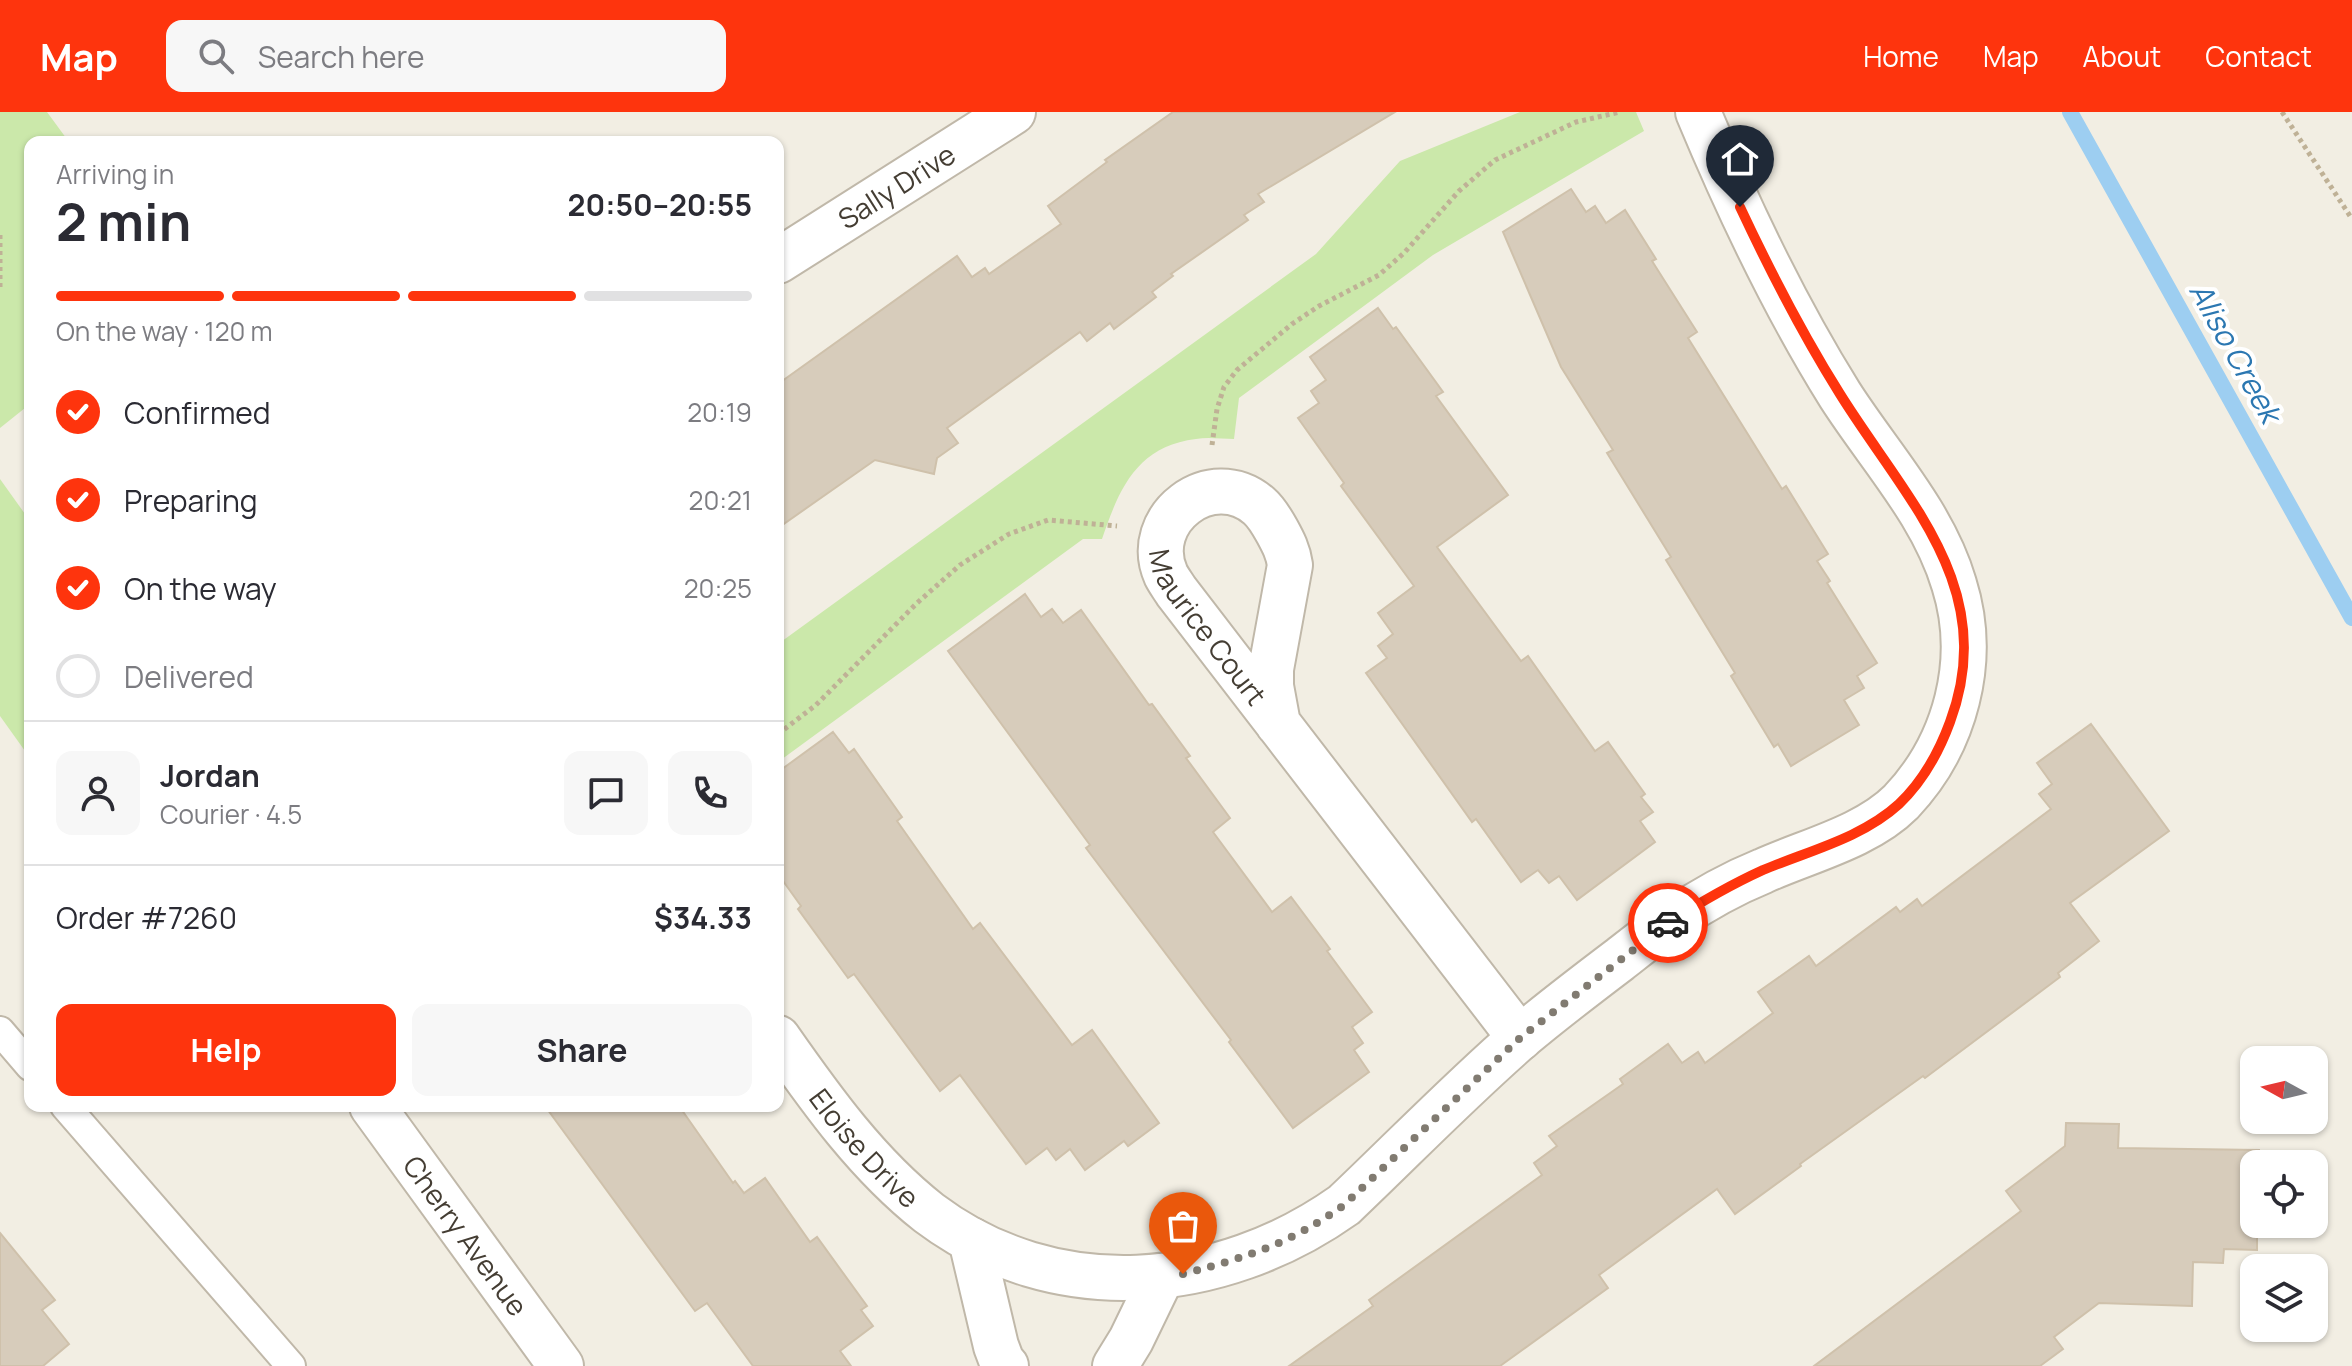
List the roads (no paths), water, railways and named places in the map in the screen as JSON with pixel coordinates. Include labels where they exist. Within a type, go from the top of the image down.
[{"type":"street","name":"Sally Drive","points":[[784,257],[1013,112]]},
{"type":"street","name":"Eloise Drive","points":[[784,1047],[825,1105],[890,1178],[929,1212],[971,1240],[1016,1260],[1056,1272],[1126,1278],[1183,1274],[1280,1244],[1315,1226],[1344,1205],[1520,1038],[1668,923],[1709,897],[1762,871],[1863,829],[1898,805],[1929,764],[1943,739],[1959,698],[1965,658],[1963,620],[1955,584],[1925,521],[1840,394],[1771,272],[1698,112]]},
{"type":"street","name":"Maurice Court","points":[[1278,724],[1271,669],[1290,565],[1288,550],[1258,505],[1240,495],[1221,491],[1201,494],[1182,504],[1170,520],[1162,539],[1166,575],[1278,724],[1520,1038]]},
{"type":"street","name":"Cherry Avenue","points":[[376,1112],[561,1366]]},
{"type":"street","points":[[971,1240],[996,1346],[1006,1366]]},
{"type":"street","points":[[1115,1366],[1162,1276]]},
{"type":"lane","points":[[0,1031],[24,1059]]},
{"type":"lane","points":[[70,1112],[291,1366]]},
{"type":"waterway","name":"Aliso Creek","points":[[2070,112],[2352,618]]}]
